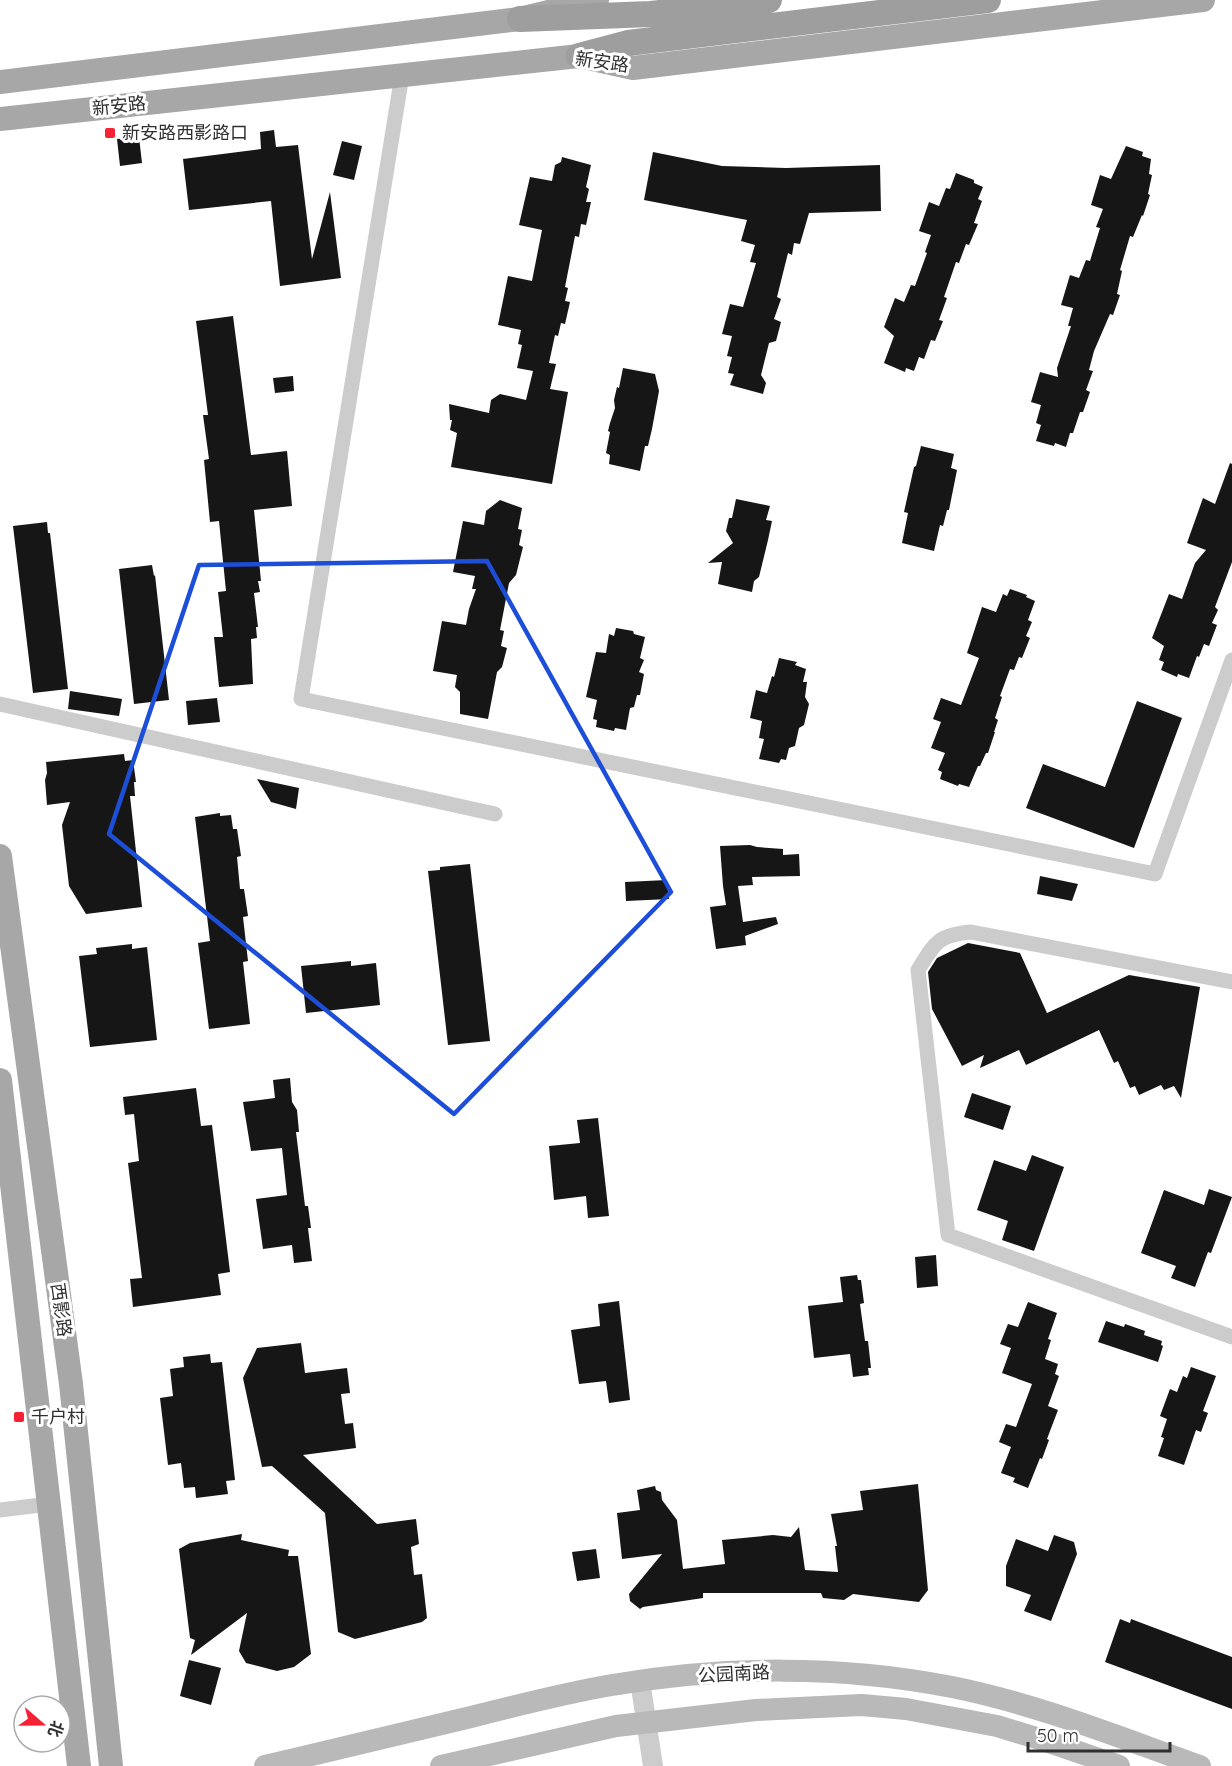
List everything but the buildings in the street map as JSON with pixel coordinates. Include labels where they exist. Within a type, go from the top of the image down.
[{"type":"highway","points":[[520,19],[651,14],[769,0]]},
{"type":"highway","points":[[579,56],[627,43],[988,0]]},
{"type":"main road","points":[[0,82],[520,19],[597,0]]},
{"type":"main road","name":"新安路","points":[[0,119],[579,56],[633,68],[1203,0]]},
{"type":"main road","name":"西影路","points":[[0,856],[69,1373],[111,1766]]},
{"type":"main road","name":"西影路","points":[[0,1080],[6,1186],[49,1504],[79,1766]]},
{"type":"main road","name":"公园南路","points":[[266,1766],[574,1692],[640,1681],[707,1675],[795,1672],[870,1676],[940,1685],[984,1694],[1073,1720],[1200,1766]]},
{"type":"main road","name":"公园南路","points":[[441,1766],[616,1726],[756,1710],[862,1705],[906,1708],[998,1726],[1119,1766]]},
{"type":"street","points":[[402,75],[301,699],[1155,874],[1232,660]]},
{"type":"street","points":[[0,704],[495,814]]},
{"type":"street","points":[[1232,982],[971,932],[948,934],[932,949],[918,970],[948,1235],[1232,1337]]},
{"type":"street","points":[[0,1510],[49,1504]]},
{"type":"street","points":[[640,1681],[653,1766]]},
{"type":"highlighted area","points":[[487,561],[671,892],[454,1114],[109,834],[199,565]]},
{"type":"place","name":"新安路西影路口","points":[[110,133]]},
{"type":"place","name":"千户村","points":[[19,1417]]}]
